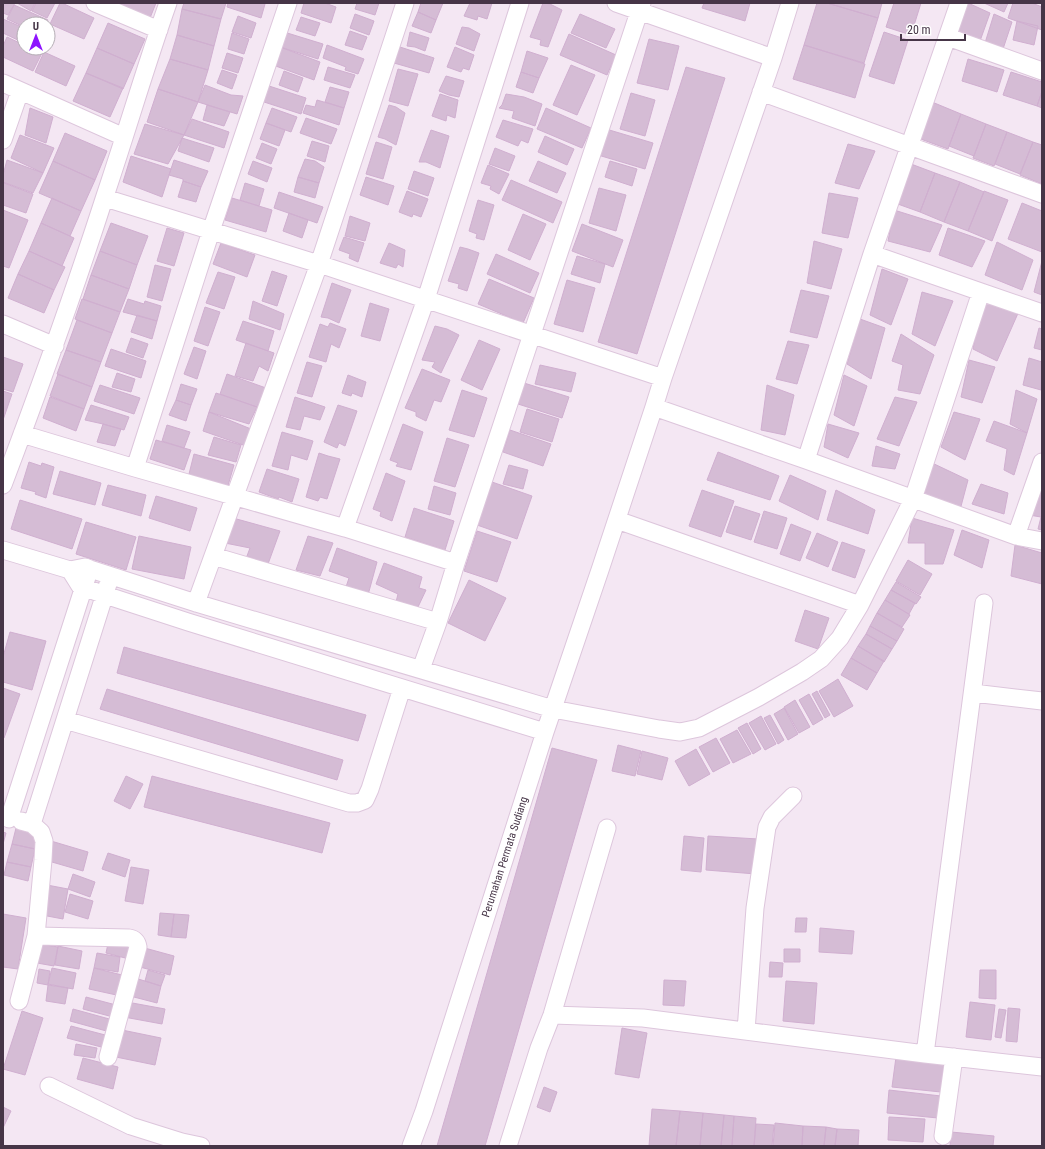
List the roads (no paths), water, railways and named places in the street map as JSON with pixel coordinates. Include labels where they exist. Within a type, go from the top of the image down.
[{"type":"street","points":[[95,3],[159,30]]},
{"type":"street","points":[[3,485],[55,346],[168,3]]},
{"type":"street","points":[[134,468],[211,231],[288,3]]},
{"type":"street","points":[[196,603],[233,497],[319,264],[405,3]]},
{"type":"street","points":[[345,528],[426,299],[520,3]]},
{"type":"street","points":[[616,3],[641,7],[773,58]]},
{"type":"street","name":"Perumahan Permata Sudiang","points":[[411,1146],[424,1111],[545,732],[617,520],[663,378],[762,92],[790,3]]},
{"type":"street","points":[[806,460],[872,254],[959,3]]},
{"type":"street","points":[[421,669],[438,622],[456,563],[641,7]]},
{"type":"street","points":[[948,37],[1042,71]]},
{"type":"street","points":[[3,83],[124,137]]},
{"type":"street","points":[[3,140],[20,91]]},
{"type":"street","points":[[762,92],[1042,194]]},
{"type":"street","points":[[105,198],[319,264],[663,378]]},
{"type":"street","points":[[872,254],[1042,314]]},
{"type":"street","points":[[3,550],[70,570],[85,567],[196,603],[553,709],[680,732],[699,728],[759,697],[802,672],[821,659],[840,638],[860,605],[913,499],[982,292]]},
{"type":"street","points":[[3,324],[55,346]]},
{"type":"street","points":[[654,408],[806,460],[1016,536],[1042,541]]},
{"type":"street","points":[[22,434],[233,497],[345,528],[456,563]]},
{"type":"street","points":[[1016,536],[1042,462]]},
{"type":"street","points":[[617,520],[860,605]]},
{"type":"street","points":[[213,556],[438,622]]},
{"type":"street","points":[[19,1001],[36,936],[44,841],[41,832],[32,824],[6,818],[90,569]]},
{"type":"street","points":[[70,570],[80,586],[84,588],[188,622],[545,732]]},
{"type":"street","points":[[32,824],[111,576]]},
{"type":"street","points":[[925,1054],[984,603]]},
{"type":"street","points":[[65,720],[349,803],[357,803],[365,800],[370,789],[402,688]]},
{"type":"street","points":[[973,693],[1042,701]]},
{"type":"street","points":[[746,1031],[755,908],[767,827],[772,817],[793,796]]},
{"type":"street","points":[[508,1146],[539,1048],[552,1015],[607,828]]},
{"type":"street","points":[[36,936],[129,938],[136,940],[138,943],[138,948],[108,1057]]},
{"type":"street","points":[[552,1015],[644,1018],[925,1054],[1042,1067]]},
{"type":"street","points":[[943,1136],[954,1057]]},
{"type":"street","points":[[49,1086],[131,1126],[182,1142],[202,1146]]}]
